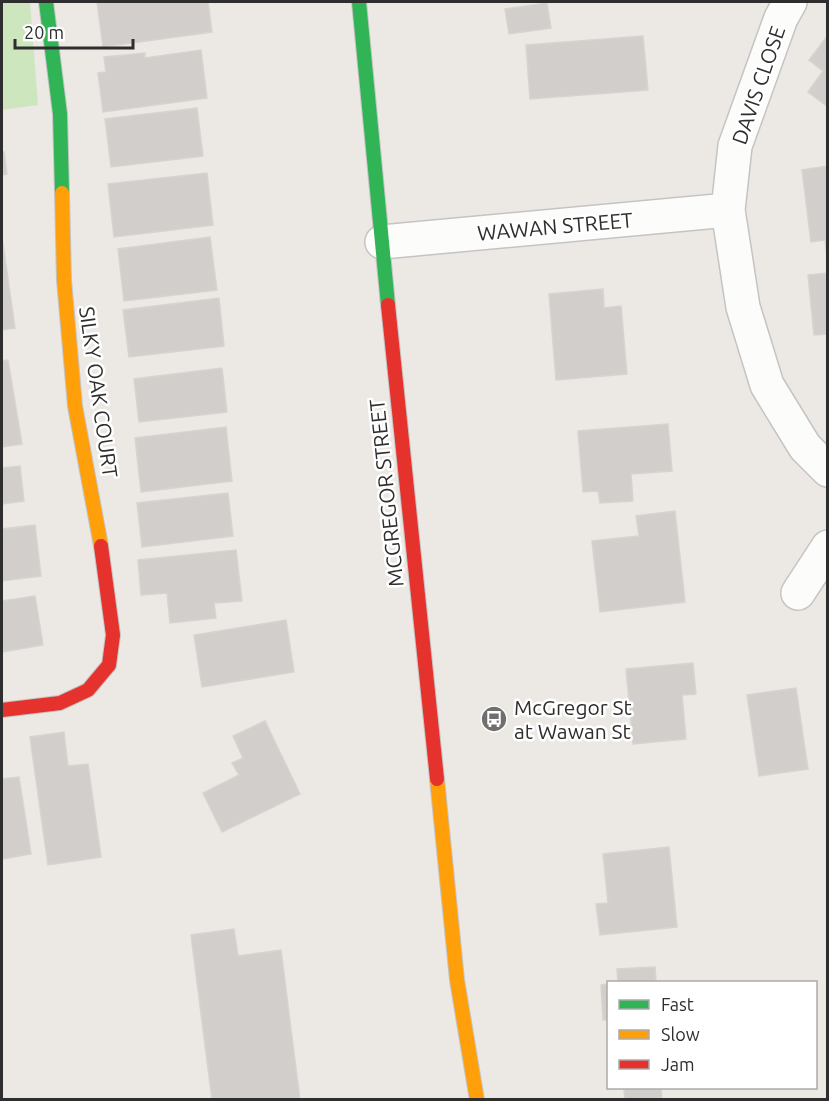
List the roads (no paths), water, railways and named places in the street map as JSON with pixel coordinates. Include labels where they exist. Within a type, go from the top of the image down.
[{"type":"main road","name":"SILKY OAK COURT","points":[[2,710],[60,703],[88,690],[109,665],[113,634],[102,549],[75,406],[63,280],[60,114],[46,2]]},
{"type":"main road","name":"MCGREGOR STREET","points":[[359,2],[457,980],[477,1100]]},
{"type":"main road","name":"MCGREGOR STREET","points":[[456,1064],[457,980]]},
{"type":"street","name":"DAVIS CLOSE","points":[[790,2],[781,18],[735,146],[728,210],[743,307],[767,385],[805,447],[828,470]]},
{"type":"street","name":"WAWAN STREET","points":[[382,242],[728,210]]},
{"type":"street","points":[[798,593],[828,547]]},
{"type":"place","name":"McGregor St at Wawan St","points":[[494,719]]}]
